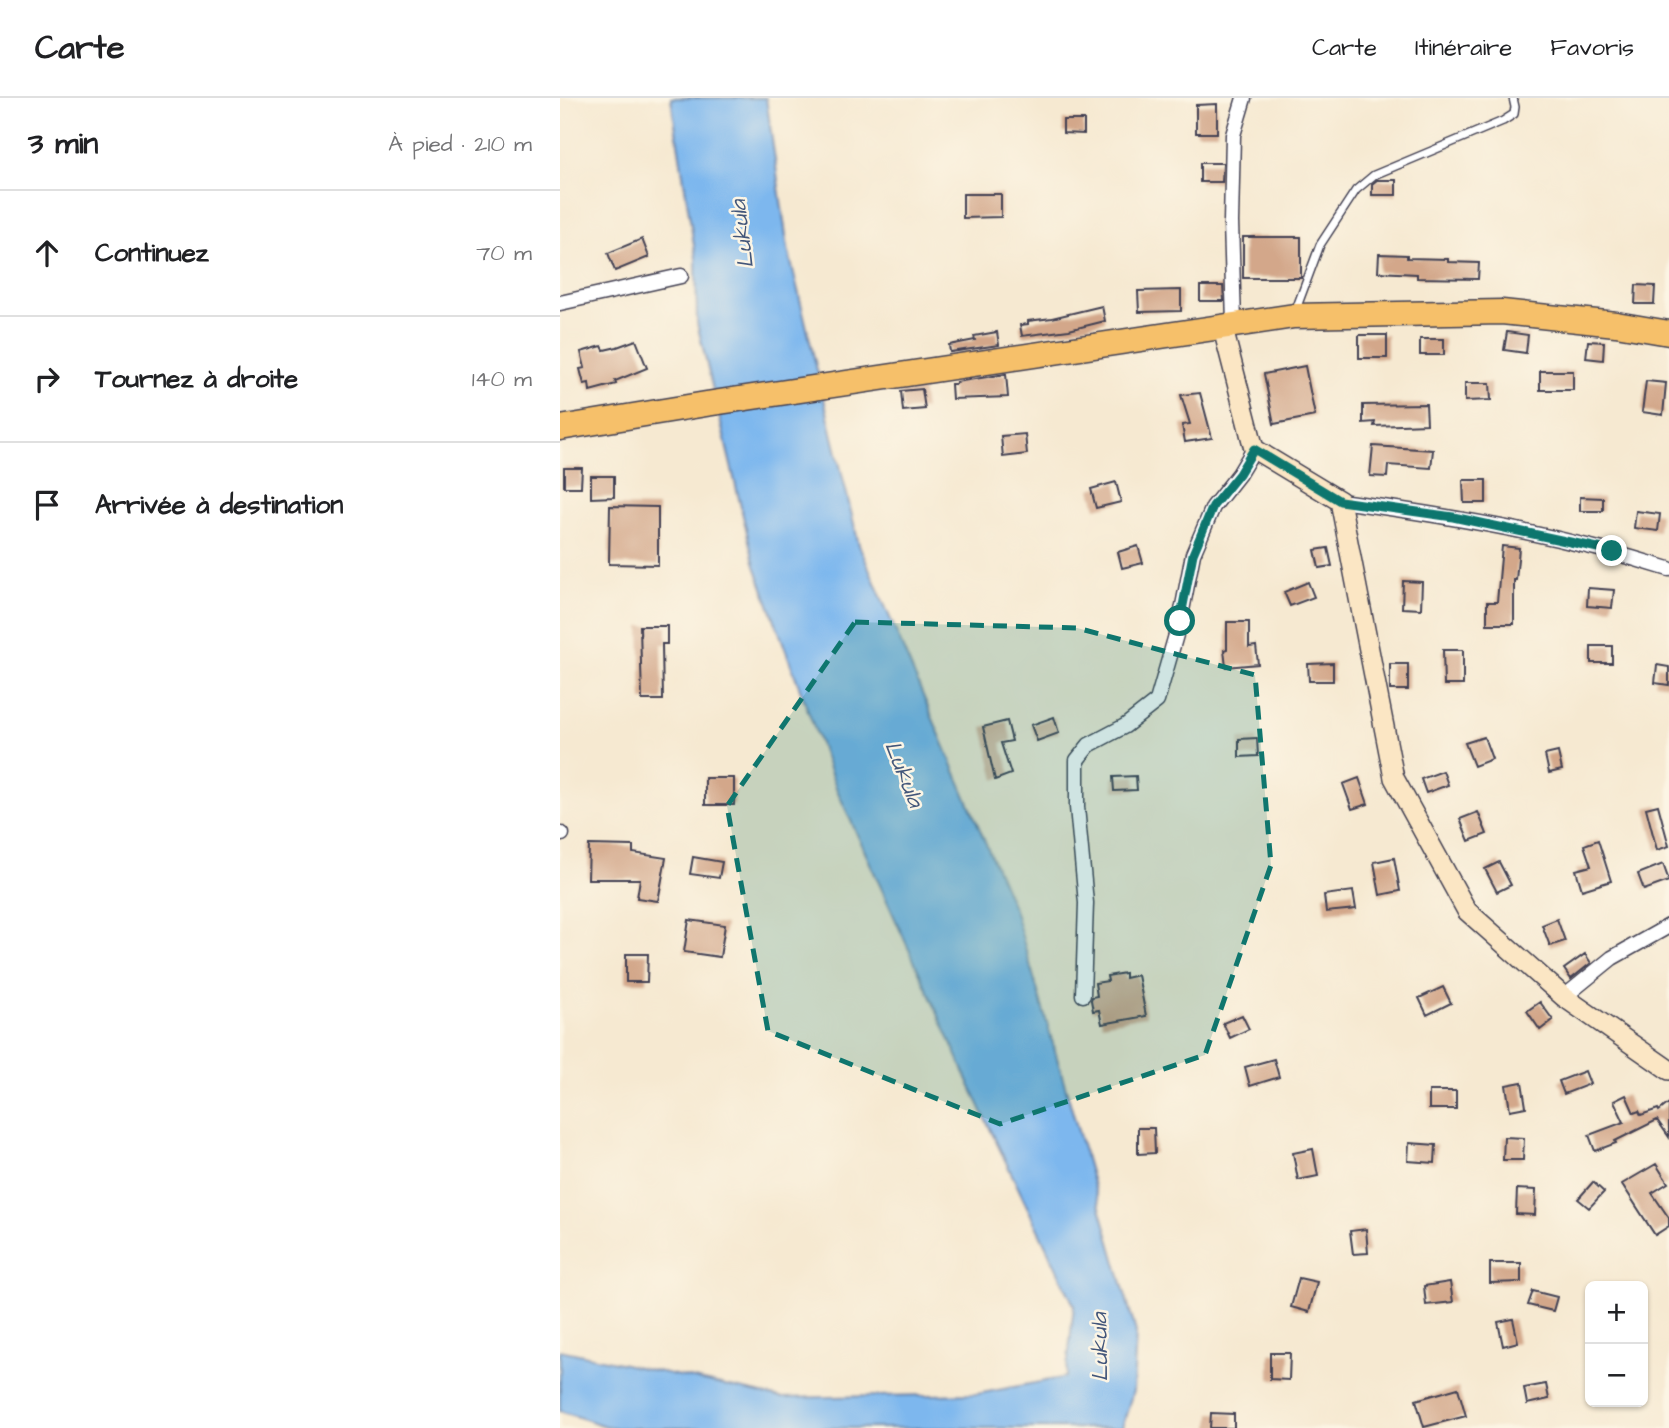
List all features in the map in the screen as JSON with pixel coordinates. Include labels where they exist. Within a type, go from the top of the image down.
[{"type":"highway","points":[[560,428],[839,383],[1294,316],[1502,312],[1616,324],[1669,333]]},
{"type":"street","points":[[1083,995],[1086,903],[1077,807],[1077,760],[1089,745],[1125,726],[1157,701],[1180,621],[1193,554],[1213,506],[1239,474],[1254,449],[1228,324],[1233,135],[1244,98]]},
{"type":"street","points":[[560,303],[681,276]]},
{"type":"street","points":[[1254,449],[1340,501],[1453,517],[1612,551],[1669,569]]},
{"type":"street","points":[[1340,501],[1395,778],[1467,911],[1564,997],[1669,1070]]},
{"type":"street","points":[[1564,997],[1612,958],[1669,926]]},
{"type":"lane","points":[[1294,316],[1320,245],[1356,191],[1374,175],[1503,121],[1514,114],[1513,98]]},
{"type":"highlighted area","points":[[855,622],[1077,628],[1255,675],[1271,865],[1205,1055],[1000,1124],[768,1031],[727,806]]},
{"type":"water","name":"Lukula","points":[[671,98],[766,98],[788,249],[859,545],[1015,912],[1136,1332],[1133,1391],[1122,1428],[611,1428],[560,1411],[560,1350],[781,1398],[977,1394],[1066,1377],[1074,1305],[985,1118],[837,790],[755,566],[697,323],[696,258]]},
{"type":"building","points":[[1217,104],[1217,133],[1196,133],[1196,105]]},
{"type":"building","points":[[1063,120],[1084,120],[1084,134],[1063,133]]},
{"type":"building","points":[[1200,163],[1223,163],[1222,182],[1200,182]]},
{"type":"building","points":[[1377,180],[1396,180],[1396,195],[1372,195],[1372,184]]},
{"type":"building","points":[[963,194],[1001,194],[1001,217],[963,218]]},
{"type":"building","points":[[1243,237],[1301,237],[1301,278],[1243,278]]},
{"type":"building","points":[[642,239],[649,257],[615,271],[608,253]]},
{"type":"building","points":[[1379,254],[1479,263],[1478,279],[1417,278],[1417,274],[1378,272]]},
{"type":"building","points":[[1636,285],[1655,286],[1654,304],[1635,304]]},
{"type":"building","points":[[1200,286],[1223,286],[1224,301],[1200,301]]},
{"type":"building","points":[[1181,290],[1181,311],[1139,312],[1138,291]]},
{"type":"building","points":[[1102,306],[1105,321],[1069,330],[1022,336],[1020,325],[1028,324],[1028,321]]},
{"type":"building","points":[[997,332],[999,345],[950,352],[949,345],[975,340],[974,336]]},
{"type":"building","points":[[1507,332],[1528,335],[1526,353],[1504,350]]},
{"type":"building","points":[[1359,335],[1387,335],[1387,358],[1359,358]]},
{"type":"building","points":[[1420,339],[1444,339],[1444,355],[1420,355]]},
{"type":"building","points":[[636,340],[647,368],[615,381],[616,384],[590,391],[589,383],[584,384],[580,369],[585,368],[581,352],[602,346],[604,350]]},
{"type":"building","points":[[1588,341],[1604,342],[1603,360],[1586,358]]},
{"type":"building","points":[[1305,366],[1315,416],[1274,424],[1264,374]]},
{"type":"building","points":[[1540,371],[1573,371],[1573,390],[1540,390]]},
{"type":"building","points":[[1006,374],[1008,397],[952,399],[951,384]]},
{"type":"building","points":[[1646,381],[1666,383],[1663,415],[1642,412]]},
{"type":"building","points":[[1465,383],[1490,383],[1491,400],[1465,401]]},
{"type":"building","points":[[922,389],[925,409],[903,411],[901,391]]},
{"type":"building","points":[[1200,393],[1212,438],[1185,442],[1182,425],[1190,424],[1181,395]]},
{"type":"building","points":[[1426,404],[1427,424],[1374,426],[1375,422],[1363,423],[1363,405]]},
{"type":"building","points":[[1025,434],[1027,454],[1003,457],[1001,436]]},
{"type":"building","points":[[1373,446],[1433,450],[1431,468],[1388,465],[1387,477],[1370,476]]},
{"type":"building","points":[[564,468],[582,468],[581,487],[564,487]]},
{"type":"building","points":[[591,476],[614,476],[614,497],[591,498]]},
{"type":"building","points":[[1463,480],[1486,480],[1486,503],[1464,503]]},
{"type":"building","points":[[1116,482],[1121,502],[1096,508],[1091,489]]},
{"type":"building","points":[[1580,497],[1603,498],[1603,511],[1580,511]]},
{"type":"building","points":[[610,506],[658,507],[658,565],[609,564]]},
{"type":"building","points":[[1636,511],[1660,514],[1658,531],[1634,528]]},
{"type":"building","points":[[1138,546],[1143,563],[1122,568],[1118,552]]},
{"type":"building","points":[[1502,546],[1519,548],[1514,580],[1514,624],[1487,624],[1487,602],[1497,602]]},
{"type":"building","points":[[1328,548],[1332,566],[1319,568],[1315,550]]},
{"type":"building","points":[[1403,581],[1422,582],[1421,609],[1402,608]]},
{"type":"building","points":[[1308,582],[1314,597],[1290,606],[1284,592]]},
{"type":"building","points":[[1588,588],[1614,590],[1612,608],[1587,606]]},
{"type":"building","points":[[1227,622],[1249,622],[1249,647],[1256,646],[1258,664],[1226,667],[1224,650],[1227,649]]},
{"type":"building","points":[[640,626],[667,626],[667,644],[662,644],[663,700],[642,700]]},
{"type":"building","points":[[1591,646],[1612,646],[1612,663],[1591,663]]},
{"type":"building","points":[[1443,650],[1463,650],[1463,685],[1444,685]]},
{"type":"building","points":[[1333,663],[1333,681],[1309,681],[1308,664]]},
{"type":"building","points":[[1390,664],[1408,664],[1408,690],[1390,690]]},
{"type":"building","points":[[1657,665],[1669,667],[1669,685],[1655,683]]},
{"type":"building","points":[[1054,717],[1059,733],[1037,741],[1031,725]]},
{"type":"building","points":[[1007,721],[1012,741],[1001,743],[1011,774],[995,780],[983,727]]},
{"type":"building","points":[[1484,737],[1492,759],[1474,766],[1465,743]]},
{"type":"building","points":[[1257,738],[1258,756],[1239,757],[1239,739]]},
{"type":"building","points":[[1558,752],[1562,770],[1549,773],[1545,755]]},
{"type":"building","points":[[1443,771],[1448,785],[1426,793],[1421,779]]},
{"type":"building","points":[[1136,776],[1137,790],[1114,791],[1113,777]]},
{"type":"building","points":[[705,778],[734,778],[734,805],[705,805]]},
{"type":"building","points":[[1359,778],[1368,804],[1352,809],[1343,784]]},
{"type":"building","points":[[1658,805],[1669,846],[1657,850],[1646,808]]},
{"type":"building","points":[[1478,812],[1487,834],[1469,841],[1460,819]]},
{"type":"building","points":[[1598,840],[1611,881],[1582,890],[1576,870],[1591,866],[1584,845]]},
{"type":"building","points":[[589,845],[633,846],[633,853],[666,858],[658,901],[637,898],[640,879],[588,879]]},
{"type":"building","points":[[693,857],[722,862],[719,878],[690,874]]},
{"type":"building","points":[[1394,858],[1400,891],[1380,895],[1374,862]]},
{"type":"building","points":[[1499,862],[1511,885],[1497,892],[1485,869]]},
{"type":"building","points":[[1663,864],[1669,881],[1644,890],[1638,874]]},
{"type":"building","points":[[1353,891],[1356,909],[1326,912],[1324,895]]},
{"type":"building","points":[[1557,919],[1565,941],[1550,946],[1542,925]]},
{"type":"building","points":[[689,920],[725,925],[720,957],[684,952]]},
{"type":"building","points":[[626,954],[648,954],[647,982],[626,982]]},
{"type":"building","points":[[1585,954],[1591,963],[1571,979],[1564,969]]},
{"type":"building","points":[[1125,973],[1125,978],[1138,975],[1146,1016],[1102,1024],[1099,1010],[1093,1011],[1091,1000],[1097,996],[1095,983],[1108,981],[1107,976]]},
{"type":"building","points":[[1443,987],[1451,1003],[1427,1015],[1419,998]]},
{"type":"building","points":[[1540,1002],[1553,1020],[1540,1030],[1527,1011]]},
{"type":"building","points":[[1242,1015],[1249,1029],[1230,1038],[1223,1023]]},
{"type":"building","points":[[1274,1059],[1279,1077],[1250,1086],[1245,1067]]},
{"type":"building","points":[[1585,1071],[1590,1084],[1564,1094],[1559,1081]]},
{"type":"building","points":[[1522,1082],[1526,1107],[1510,1110],[1506,1085]]},
{"type":"building","points":[[1429,1091],[1456,1091],[1456,1109],[1429,1109]]},
{"type":"building","points":[[1626,1095],[1634,1113],[1639,1111],[1641,1115],[1658,1109],[1659,1111],[1669,1103],[1669,1137],[1657,1120],[1615,1141],[1616,1143],[1595,1151],[1589,1135],[1624,1122],[1614,1101]]},
{"type":"building","points":[[1138,1128],[1154,1128],[1155,1153],[1138,1154]]},
{"type":"building","points":[[1504,1137],[1524,1138],[1523,1160],[1503,1160]]},
{"type":"building","points":[[1409,1143],[1436,1145],[1435,1163],[1408,1161]]},
{"type":"building","points":[[1313,1149],[1318,1176],[1298,1180],[1293,1153]]},
{"type":"building","points":[[1656,1164],[1668,1183],[1652,1193],[1669,1218],[1669,1226],[1655,1235],[1622,1184]]},
{"type":"building","points":[[1593,1182],[1604,1192],[1589,1208],[1578,1199]]},
{"type":"building","points":[[1517,1189],[1536,1190],[1535,1215],[1516,1214]]},
{"type":"building","points":[[1366,1229],[1368,1253],[1353,1254],[1350,1231]]},
{"type":"building","points":[[1490,1263],[1521,1263],[1521,1282],[1490,1283]]},
{"type":"building","points":[[1299,1278],[1317,1282],[1309,1312],[1291,1307]]},
{"type":"building","points":[[1450,1282],[1453,1302],[1426,1305],[1424,1286]]},
{"type":"building","points":[[1533,1291],[1557,1297],[1553,1311],[1528,1305]]},
{"type":"building","points":[[1513,1319],[1518,1342],[1503,1346],[1498,1322]]},
{"type":"building","points":[[1270,1353],[1290,1353],[1289,1380],[1270,1379]]},
{"type":"building","points":[[1546,1384],[1549,1399],[1527,1404],[1524,1388]]},
{"type":"building","points":[[1458,1388],[1466,1416],[1424,1427],[1416,1400]]},
{"type":"building","points":[[1211,1413],[1234,1414],[1234,1428],[1210,1428]]},
{"type":"route","points":[[1180,621],[1193,554],[1213,506],[1239,474],[1254,449],[1340,501],[1453,517],[1612,551]]}]
